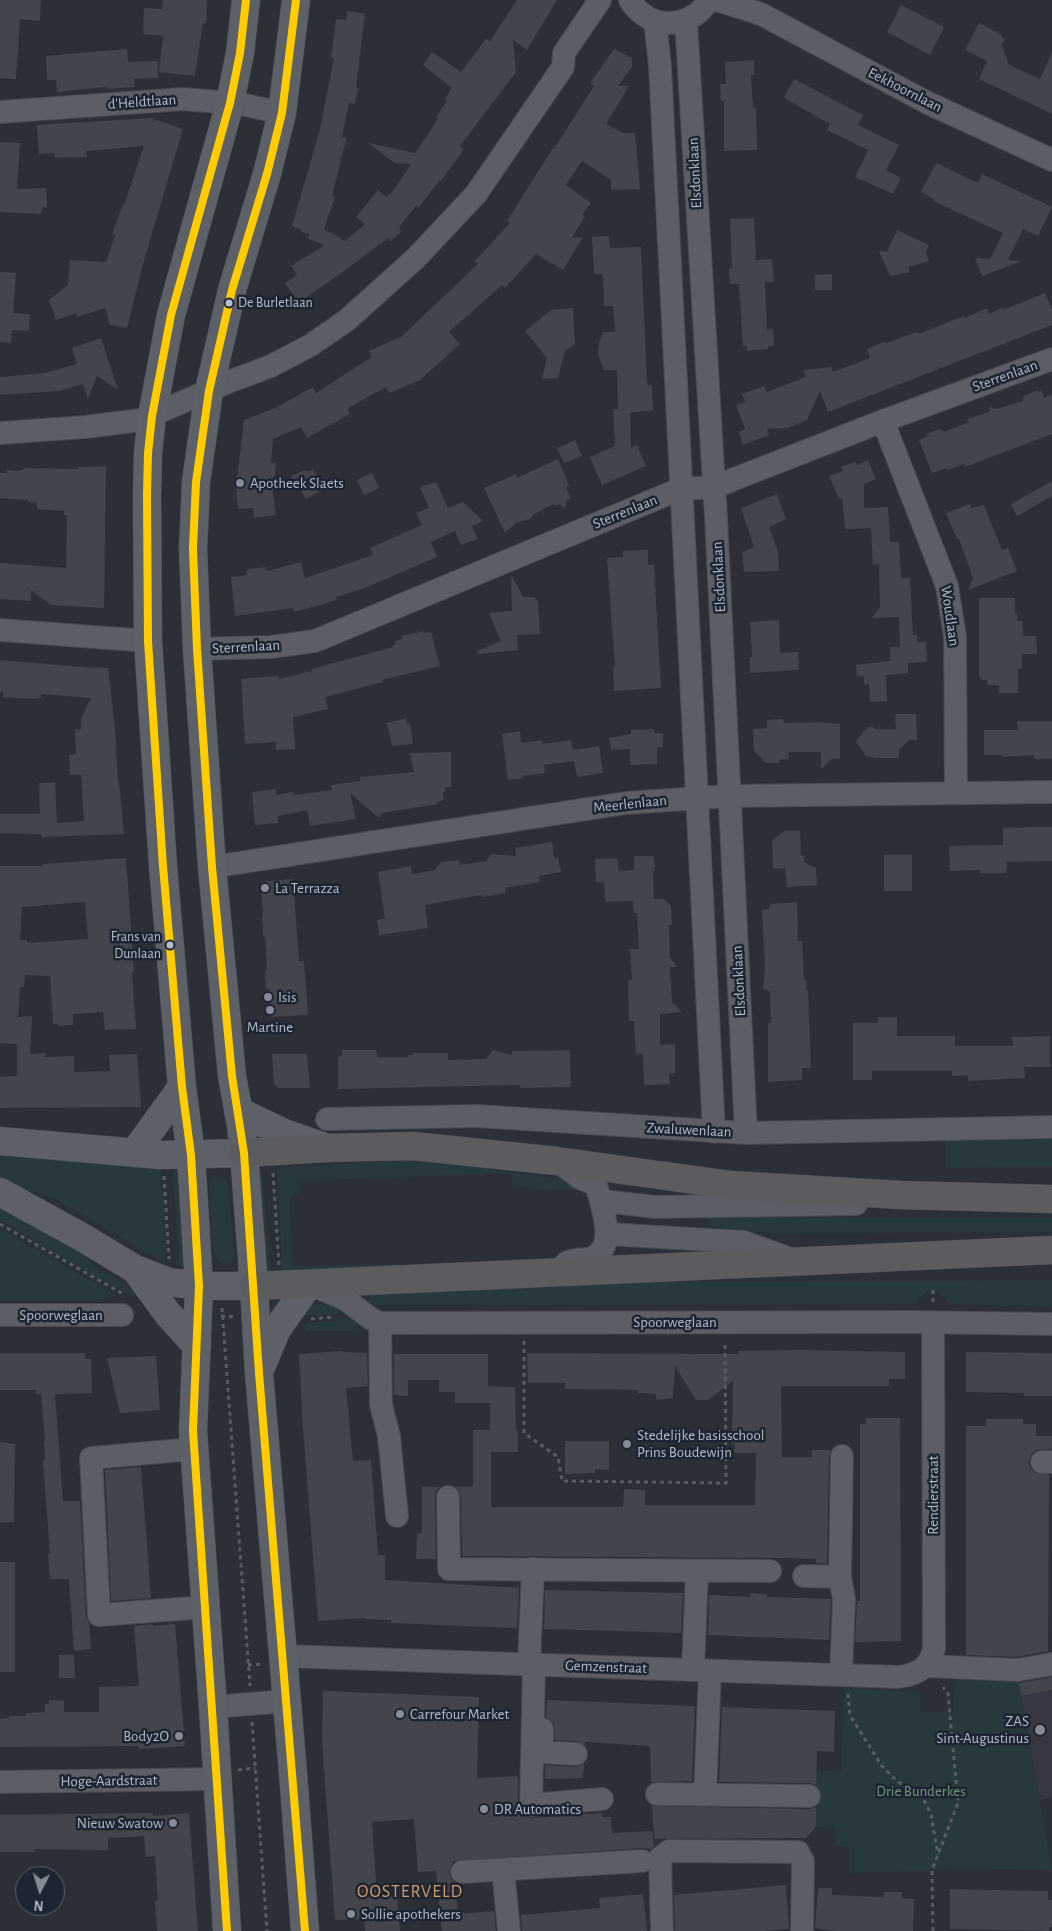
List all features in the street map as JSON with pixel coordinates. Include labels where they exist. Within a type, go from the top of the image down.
[{"type":"highway","points":[[244,1153],[327,1148],[413,1146],[557,1161],[731,1185],[901,1195],[1052,1199]]},
{"type":"highway","points":[[254,1286],[1050,1251]]},
{"type":"main road","points":[[227,1931],[193,1431],[197,1346],[214,1313],[199,1286],[191,1154],[182,1087],[163,866],[148,641],[147,495],[148,453],[152,416],[171,315],[230,103],[240,53],[246,0]]},
{"type":"main road","points":[[296,0],[282,113],[267,174],[232,290],[209,391],[197,473],[193,549],[197,649],[212,867],[232,1076],[244,1153],[259,1373],[287,1701],[304,1931]]},
{"type":"main road","points":[[134,1153],[182,1087]]},
{"type":"main road","points":[[238,1111],[284,1133],[327,1148]]},
{"type":"main road","points":[[0,1141],[134,1153],[244,1153]]},
{"type":"main road","points":[[0,1192],[80,1236],[134,1270],[169,1282],[199,1286],[254,1286]]},
{"type":"main road","points":[[134,1270],[168,1314],[197,1346]]},
{"type":"main road","points":[[259,1373],[277,1329],[288,1314],[296,1285]]},
{"type":"street","points":[[0,433],[85,427],[141,420],[271,366],[311,346],[347,320],[416,258],[476,194],[563,67],[564,53],[595,6],[631,2],[646,16],[655,21],[671,24],[686,21],[704,8],[709,0]]},
{"type":"street","name":"Eekhoornlaan","points":[[717,0],[755,7],[928,103],[1052,160]]},
{"type":"street","name":"Elsdonklaan","points":[[655,21],[660,66],[714,1132]]},
{"type":"street","name":"Elsdonklaan","points":[[686,21],[714,487],[746,1133]]},
{"type":"street","name":"d'Heldtlaan","points":[[0,112],[183,99],[230,103],[282,113]]},
{"type":"street","name":"Sterrenlaan","points":[[197,649],[271,647],[315,641],[680,489],[714,487],[883,421],[1052,359]]},
{"type":"street","name":"Woudlaan","points":[[883,421],[948,586],[955,637],[956,792]]},
{"type":"street","points":[[0,630],[148,641]]},
{"type":"street","name":"Meerlenlaan","points":[[212,867],[626,803],[730,796],[1052,792]]},
{"type":"street","name":"Zwaluwenlaan","points":[[327,1119],[476,1116],[746,1133],[1052,1127]]},
{"type":"street","points":[[554,1273],[568,1261],[594,1257],[605,1244],[608,1234],[596,1185],[580,1178],[557,1161]]},
{"type":"street","points":[[601,1201],[656,1207],[859,1204],[901,1195]]},
{"type":"street","points":[[608,1234],[744,1242],[797,1262]]},
{"type":"street","points":[[296,1285],[345,1298],[380,1323],[381,1405],[389,1436],[398,1516]]},
{"type":"street","name":"Spoorweglaan","points":[[0,1315],[124,1305]]},
{"type":"street","name":"Spoorweglaan","points":[[380,1323],[726,1322],[933,1315],[1052,1324]]},
{"type":"street","name":"Rendierstraat","points":[[927,1666],[934,1648],[933,1315]]},
{"type":"street","points":[[194,1449],[91,1458],[99,1615],[205,1607]]},
{"type":"street","points":[[842,1456],[840,1577],[844,1599],[845,1675]]},
{"type":"street","points":[[448,1497],[449,1569],[770,1571]]},
{"type":"street","points":[[533,1569],[536,1665],[542,1752],[576,1754]]},
{"type":"street","points":[[697,1571],[706,1795]]},
{"type":"street","points":[[804,1576],[840,1577]]},
{"type":"street","name":"Gemzenstraat","points":[[283,1656],[908,1676],[927,1666]]},
{"type":"street","points":[[927,1666],[1018,1670],[1052,1664]]},
{"type":"street","points":[[536,1665],[531,1804],[602,1799]]},
{"type":"street","points":[[213,1706],[287,1701]]},
{"type":"street","name":"Hoge-Aardstraat","points":[[0,1782],[217,1779]]},
{"type":"street","points":[[657,1794],[809,1796]]},
{"type":"street","points":[[662,1931],[660,1858],[669,1851],[798,1852],[803,1861],[802,1931]]},
{"type":"street","points":[[462,1872],[642,1861]]},
{"type":"street","points":[[504,1870],[509,1931]]},
{"type":"path","points":[[272,1151],[280,1273],[296,1285]]},
{"type":"path","points":[[161,1154],[170,1264],[169,1282]]},
{"type":"path","points":[[0,1224],[124,1305]]},
{"type":"path","points":[[933,1290],[933,1315]]},
{"type":"path","points":[[288,1314],[308,1320],[336,1317],[360,1310]]},
{"type":"path","points":[[256,1317],[214,1313],[251,1704],[267,1931]]},
{"type":"path","points":[[524,1323],[524,1434],[558,1457],[562,1481],[726,1483],[726,1322]]},
{"type":"path","points":[[927,1666],[948,1694],[958,1803],[932,1870],[933,1931]]},
{"type":"path","points":[[845,1675],[850,1715],[881,1765],[898,1782],[924,1800],[932,1814],[938,1856]]},
{"type":"shaded area","name":"ZAS Sint-Augustinus","points":[[1052,1690],[1052,1797],[1040,1800],[1021,1696]]},
{"type":"green space","points":[[1052,1139],[1052,1167],[945,1168],[946,1141]]},
{"type":"green space","points":[[0,1155],[154,1166],[161,1173],[166,1251],[164,1263],[53,1197],[23,1189],[0,1177]]},
{"type":"green space","points":[[415,1155],[450,1159],[466,1166],[586,1183],[588,1189],[542,1190],[512,1185],[511,1173],[299,1181],[300,1192],[289,1198],[293,1266],[407,1264],[383,1271],[282,1275],[278,1168],[399,1161]]},
{"type":"green space","points":[[172,1167],[180,1169],[186,1261],[180,1268]]},
{"type":"green space","points":[[262,1170],[271,1275],[266,1274],[257,1176]]},
{"type":"green space","points":[[216,1177],[224,1179],[228,1183],[234,1255],[231,1262],[225,1265],[213,1254],[209,1187]]},
{"type":"green space","points":[[0,1204],[74,1246],[98,1269],[123,1283],[142,1299],[87,1272],[0,1219]]},
{"type":"green space","points":[[709,1217],[1052,1218],[1052,1232],[778,1233],[725,1231],[710,1225]]},
{"type":"green space","points":[[0,1229],[117,1296],[97,1300],[0,1300]]},
{"type":"green space","points":[[1052,1280],[1052,1306],[949,1304],[937,1290],[928,1290],[916,1304],[367,1305],[372,1292],[643,1282]]},
{"type":"green space","points":[[311,1305],[342,1305],[350,1310],[330,1315],[303,1315],[305,1310]]},
{"type":"green space","points":[[356,1315],[360,1320],[355,1331],[306,1331],[306,1323],[335,1321]]},
{"type":"green space","name":"Drie Bunderkes","points":[[955,1677],[1018,1680],[1052,1870],[941,1868],[925,1871],[849,1873],[849,1847],[834,1846],[835,1828],[816,1827],[816,1770],[841,1772],[844,1688],[920,1692],[920,1712],[953,1712]]},
{"type":"building","points":[[0,0],[41,0],[40,21],[20,19],[16,79],[0,78]]},
{"type":"building","points":[[163,0],[207,0],[206,23],[203,23],[195,76],[159,72],[163,36],[143,34],[144,8],[162,9]]},
{"type":"building","points":[[517,0],[557,0],[527,50],[513,40],[516,72],[460,146],[464,149],[441,181],[418,208],[416,206],[399,227],[401,232],[391,241],[388,238],[298,303],[285,283],[297,275],[291,266],[325,245],[308,239],[309,234],[301,232],[302,230],[292,226],[320,129],[334,58],[331,58],[336,19],[346,20],[347,11],[365,14],[355,104],[349,103],[342,137],[347,138],[341,158],[338,158],[341,160],[332,196],[335,197],[324,229],[345,241],[365,224],[356,217],[378,190],[386,197],[391,194],[411,164],[395,163],[368,143],[415,153],[438,119],[436,117],[447,101],[445,99],[452,88],[423,65],[432,52],[461,72],[486,39],[490,41]]},
{"type":"building","points":[[901,5],[944,27],[930,55],[887,32]]},
{"type":"building","points":[[979,23],[1002,35],[1001,37],[1005,39],[1002,45],[1009,65],[1040,79],[1052,52],[1052,114],[979,79],[987,61],[965,50]]},
{"type":"building","points":[[127,49],[128,62],[158,61],[158,78],[134,79],[135,87],[107,89],[106,87],[57,92],[56,80],[47,80],[46,56]]},
{"type":"building","points":[[614,49],[632,58],[632,67],[618,86],[629,86],[606,124],[623,133],[635,133],[640,189],[611,190],[611,180],[582,161],[566,185],[591,203],[582,214],[585,216],[572,238],[583,237],[563,270],[536,254],[505,288],[502,285],[449,332],[460,344],[420,380],[389,393],[386,387],[350,407],[348,410],[350,414],[307,438],[301,427],[273,439],[271,463],[276,463],[273,494],[276,515],[254,518],[253,508],[238,509],[236,487],[244,420],[275,408],[313,387],[316,393],[372,357],[369,351],[401,337],[478,264],[475,261],[510,223],[507,221],[594,86],[590,83]]},
{"type":"building","points":[[754,60],[754,75],[751,75],[753,108],[756,107],[757,150],[724,151],[724,101],[721,101],[720,84],[726,84],[725,62]]},
{"type":"building","points":[[794,79],[863,115],[858,125],[899,145],[886,170],[901,178],[893,194],[855,177],[868,150],[827,130],[830,124],[784,98]]},
{"type":"building","points":[[151,118],[183,129],[143,264],[127,328],[110,325],[105,308],[77,317],[76,313],[56,320],[49,300],[68,285],[70,260],[106,262],[115,235],[112,234],[144,146],[86,151],[87,157],[55,158],[54,153],[39,154],[37,125]]},
{"type":"building","points":[[0,142],[20,143],[17,189],[46,188],[47,208],[42,207],[41,214],[0,212]]},
{"type":"building","points":[[936,163],[978,183],[982,174],[1052,207],[1038,236],[1023,229],[1008,260],[1022,261],[982,276],[975,258],[990,259],[1003,233],[933,201],[934,199],[921,192]]},
{"type":"building","points":[[754,218],[756,260],[772,259],[774,282],[765,282],[767,330],[773,329],[774,346],[768,346],[768,349],[747,351],[747,346],[743,346],[739,284],[730,284],[729,269],[732,268],[730,219]]},
{"type":"building","points":[[897,230],[929,245],[926,252],[929,261],[908,267],[910,272],[890,276],[879,251],[887,252]]},
{"type":"building","points":[[609,236],[610,248],[641,247],[647,383],[652,385],[653,410],[630,413],[631,448],[637,445],[646,466],[602,485],[590,457],[615,446],[613,409],[618,409],[617,370],[604,370],[598,355],[599,343],[603,332],[615,332],[613,306],[604,306],[603,274],[594,274],[592,237]]},
{"type":"building","points":[[0,272],[16,273],[13,313],[30,314],[29,331],[12,330],[11,343],[0,342]]},
{"type":"building","points":[[832,274],[832,290],[815,290],[815,275]]},
{"type":"building","points":[[1045,293],[1052,310],[1052,325],[828,412],[820,391],[807,420],[788,428],[767,429],[769,435],[743,445],[739,432],[745,429],[736,405],[745,402],[742,394],[764,386],[767,392],[806,377],[803,370],[831,367],[833,372],[870,358],[867,349],[886,341],[886,343],[917,332],[918,334],[964,316],[965,318],[987,308],[989,314],[1002,308],[1003,310]]},
{"type":"building","points":[[573,308],[575,344],[565,351],[558,378],[542,379],[547,358],[525,331],[551,310]]},
{"type":"building","points":[[101,338],[118,390],[97,376],[88,399],[83,384],[59,391],[0,395],[0,377],[45,373],[77,364],[72,348]]},
{"type":"building","points":[[1038,390],[1039,392],[1042,391],[1044,398],[1052,394],[1052,434],[965,467],[964,464],[932,473],[919,440],[927,437],[926,434],[940,429],[944,432],[969,422],[968,419],[989,412],[990,407],[996,409],[1023,401],[1024,396]]},
{"type":"building","points":[[575,440],[582,456],[564,463],[557,448]]},
{"type":"building","points":[[558,459],[569,486],[566,487],[571,499],[567,500],[565,508],[559,504],[555,506],[554,504],[534,514],[530,519],[517,522],[505,533],[484,488],[516,474],[517,478]]},
{"type":"building","points":[[868,460],[876,479],[864,484],[864,508],[888,507],[890,542],[899,542],[901,578],[910,578],[913,635],[917,635],[917,642],[926,642],[927,662],[908,663],[908,673],[886,675],[887,701],[870,702],[869,684],[864,685],[864,676],[857,676],[856,665],[890,661],[890,647],[900,647],[899,617],[872,618],[880,607],[879,564],[873,565],[871,528],[845,529],[842,498],[839,499],[829,476],[843,471],[841,467],[855,462],[857,465]]},
{"type":"building","points":[[106,466],[104,608],[51,605],[31,590],[31,601],[0,599],[0,563],[66,568],[67,515],[64,515],[64,511],[37,509],[37,503],[28,502],[28,500],[0,498],[0,473],[6,473],[7,470],[19,471],[26,468],[78,469],[78,467]]},
{"type":"building","points":[[313,469],[323,489],[306,499],[291,476]]},
{"type":"building","points":[[372,473],[379,488],[364,495],[357,480]]},
{"type":"building","points":[[1052,481],[1052,496],[1017,516],[1011,504]]},
{"type":"building","points":[[436,482],[448,508],[463,502],[483,521],[472,526],[478,539],[461,545],[455,531],[431,542],[437,557],[365,588],[336,597],[337,600],[294,612],[293,608],[235,616],[231,577],[247,575],[247,569],[266,567],[267,571],[301,562],[305,578],[373,555],[370,548],[422,525],[416,513],[429,508],[420,487]]},
{"type":"building","points":[[777,494],[786,519],[769,527],[778,552],[779,571],[744,572],[742,552],[754,547],[741,508]]},
{"type":"building","points":[[970,504],[972,508],[984,505],[1002,550],[1008,548],[1017,571],[968,590],[973,578],[959,539],[957,539],[946,513]]},
{"type":"building","points":[[648,550],[648,565],[654,565],[661,688],[614,691],[613,667],[615,667],[607,558],[623,557],[623,551]]},
{"type":"building","points":[[511,574],[523,597],[534,597],[538,601],[540,634],[517,635],[518,650],[478,654],[477,651],[501,641],[489,613],[512,611]]},
{"type":"building","points":[[979,598],[1015,598],[1015,613],[1017,614],[1017,621],[1022,621],[1023,636],[1036,636],[1037,654],[1022,654],[1022,669],[1018,669],[1018,693],[999,693],[999,685],[988,685],[987,680],[981,680],[979,677]]},
{"type":"building","points":[[779,620],[780,653],[798,652],[799,670],[750,673],[750,657],[752,657],[750,622]]},
{"type":"building","points":[[424,631],[424,633],[431,632],[440,666],[382,680],[383,682],[325,697],[328,709],[293,717],[295,749],[276,750],[276,742],[245,744],[241,679],[278,676],[279,679],[312,671],[312,669],[393,647],[396,644],[395,641],[402,639],[401,636]]},
{"type":"building","points":[[0,660],[108,668],[124,834],[42,837],[41,834],[0,833],[0,814],[40,814],[39,783],[55,782],[57,823],[84,821],[81,775],[70,775],[69,755],[76,754],[75,730],[81,729],[81,718],[91,698],[41,694],[41,698],[32,699],[3,697],[3,692],[0,692]]},
{"type":"building","points":[[895,714],[916,714],[917,740],[909,740],[899,750],[899,758],[866,756],[856,741],[871,726],[875,729],[896,729]]},
{"type":"building","points":[[406,718],[407,724],[410,723],[413,744],[392,746],[387,723]]},
{"type":"building","points":[[783,719],[784,723],[821,722],[840,724],[840,759],[832,759],[821,769],[821,752],[788,752],[789,759],[779,760],[779,763],[766,763],[754,751],[753,729],[767,728],[767,720]]},
{"type":"building","points":[[1017,721],[1052,721],[1052,759],[1034,759],[1034,755],[1002,757],[1002,755],[984,755],[984,730],[1018,730]]},
{"type":"building","points":[[654,729],[654,733],[663,733],[663,747],[657,747],[657,764],[630,765],[630,749],[611,750],[609,738],[631,734],[631,730]]},
{"type":"building","points":[[520,731],[521,743],[542,740],[543,744],[571,740],[573,750],[599,746],[603,773],[577,777],[574,761],[544,765],[545,773],[508,780],[502,734]]},
{"type":"building","points":[[451,752],[451,787],[445,787],[445,792],[443,792],[444,800],[437,802],[437,804],[382,813],[379,818],[350,793],[356,819],[310,826],[307,810],[278,816],[278,823],[255,825],[252,792],[276,789],[276,795],[293,792],[294,795],[332,790],[331,785],[360,781],[360,777],[414,772],[410,753]]},
{"type":"building","points":[[1052,827],[1052,861],[1007,862],[1006,873],[980,873],[980,870],[950,871],[949,846],[1003,845],[1003,828]]},
{"type":"building","points":[[785,831],[800,831],[801,856],[804,855],[804,862],[816,868],[817,885],[787,887],[785,868],[773,869],[772,840]]},
{"type":"building","points":[[552,842],[554,858],[558,858],[561,872],[539,876],[540,882],[505,888],[506,893],[482,897],[481,895],[425,905],[428,928],[379,935],[377,920],[385,919],[378,872],[411,866],[412,874],[435,870],[441,862],[459,860],[460,865],[486,861],[491,854],[516,856],[515,848]]},
{"type":"building","points":[[884,855],[912,855],[912,891],[884,891]]},
{"type":"building","points":[[634,856],[654,856],[654,899],[664,899],[671,906],[672,925],[669,925],[670,957],[677,967],[670,967],[672,1002],[682,1012],[660,1014],[660,1045],[675,1044],[675,1073],[669,1074],[670,1084],[644,1085],[643,1054],[636,1054],[634,1021],[629,1021],[628,980],[632,980],[630,949],[639,949],[637,913],[634,913],[633,901],[605,902],[604,882],[596,882],[595,859],[617,858],[619,871],[634,870]]},
{"type":"building","points":[[126,858],[136,1029],[105,1030],[103,1012],[73,1014],[73,1025],[58,1026],[58,1024],[53,1024],[50,976],[25,975],[24,987],[20,987],[18,1017],[32,1016],[30,1054],[47,1053],[44,1057],[74,1056],[74,1072],[110,1071],[109,1055],[137,1054],[141,1107],[0,1108],[0,1077],[17,1076],[17,1044],[0,1043],[0,866],[43,866],[43,864]],"holes":[[[85,902],[88,939],[27,943],[27,940],[20,940],[22,907]]]},
{"type":"building","points":[[293,879],[299,961],[304,961],[308,1015],[271,1017],[269,989],[266,989],[265,971],[267,970],[265,936],[263,936],[261,882]]},
{"type":"building","points":[[797,902],[798,941],[802,941],[804,980],[806,980],[806,990],[808,990],[811,1068],[802,1068],[802,1080],[768,1082],[768,1023],[771,1023],[770,992],[763,988],[765,966],[762,910],[769,909],[770,904]]},
{"type":"building","points":[[878,1017],[897,1017],[897,1036],[955,1036],[955,1046],[1013,1046],[1012,1037],[1050,1036],[1050,1067],[1024,1067],[1025,1078],[968,1081],[968,1075],[952,1076],[952,1071],[872,1071],[872,1080],[853,1080],[853,1023],[878,1023]]},
{"type":"building","points":[[341,1050],[376,1050],[377,1057],[408,1057],[408,1055],[413,1055],[413,1053],[448,1053],[448,1060],[486,1059],[493,1050],[512,1055],[512,1051],[570,1050],[571,1087],[520,1088],[520,1085],[338,1089],[338,1057],[343,1055]]},
{"type":"building","points":[[272,1054],[307,1054],[310,1088],[279,1088],[274,1084]]},
{"type":"building","points":[[343,1351],[367,1353],[368,1386],[346,1388],[353,1461],[371,1460],[378,1555],[385,1555],[385,1580],[519,1588],[517,1628],[391,1623],[391,1620],[365,1618],[318,1621],[299,1354]]},
{"type":"building","points":[[739,1351],[905,1352],[905,1379],[889,1379],[889,1386],[781,1386],[782,1457],[812,1457],[812,1450],[830,1450],[827,1564],[816,1563],[816,1559],[779,1558],[462,1556],[461,1497],[456,1487],[473,1487],[473,1430],[490,1430],[490,1403],[455,1403],[455,1392],[439,1392],[439,1380],[408,1380],[408,1396],[394,1395],[394,1354],[488,1354],[488,1386],[515,1387],[516,1430],[518,1431],[518,1452],[491,1452],[491,1507],[623,1507],[624,1489],[645,1490],[645,1505],[755,1505],[756,1453],[734,1453],[735,1444],[732,1444],[733,1381],[708,1400],[696,1400],[675,1366],[673,1398],[656,1400],[656,1394],[638,1393],[638,1390],[565,1389],[565,1383],[528,1383],[527,1353],[739,1354]]},
{"type":"building","points":[[966,1352],[1052,1353],[1052,1396],[1024,1396],[1024,1393],[966,1392]]},
{"type":"building","points":[[0,1353],[85,1353],[85,1359],[91,1359],[92,1393],[55,1394],[63,1501],[80,1501],[86,1616],[89,1623],[91,1649],[74,1651],[69,1579],[50,1579],[43,1460],[45,1460],[45,1441],[41,1394],[36,1394],[36,1390],[0,1390]]},
{"type":"building","points":[[156,1356],[160,1410],[120,1413],[107,1358]]},
{"type":"building","points":[[866,1418],[900,1418],[901,1641],[855,1642],[857,1601],[860,1601],[860,1424],[866,1424]]},
{"type":"building","points":[[986,1419],[1023,1419],[1023,1424],[1036,1424],[1036,1436],[1052,1436],[1052,1449],[1036,1450],[1031,1455],[1029,1462],[1030,1468],[1035,1473],[1049,1475],[1048,1651],[1017,1657],[966,1655],[966,1426],[986,1426]]},
{"type":"building","points":[[565,1441],[609,1441],[609,1470],[595,1469],[595,1473],[565,1474]]},
{"type":"building","points":[[0,1442],[15,1444],[14,1522],[0,1523]]},
{"type":"building","points":[[141,1467],[151,1598],[111,1601],[105,1470]]},
{"type":"building","points":[[422,1487],[440,1487],[436,1491],[435,1497],[436,1559],[416,1559],[417,1534],[422,1533]]},
{"type":"building","points":[[0,1562],[15,1562],[15,1672],[0,1672]]},
{"type":"building","points":[[545,1590],[683,1593],[681,1633],[544,1629]]},
{"type":"building","points":[[750,1593],[767,1594],[766,1597],[831,1599],[829,1640],[708,1635],[709,1595],[750,1597]]},
{"type":"building","points":[[153,1624],[153,1626],[175,1624],[185,1746],[139,1749],[138,1746],[0,1747],[0,1719],[9,1718],[9,1716],[26,1716],[26,1713],[45,1712],[45,1704],[49,1704],[49,1700],[64,1701],[64,1712],[99,1712],[99,1687],[139,1686],[134,1626]]},
{"type":"building","points":[[59,1655],[74,1655],[75,1678],[59,1678]]},
{"type":"building","points":[[1052,1677],[1052,1690],[1021,1696],[1019,1683]]},
{"type":"building","points":[[323,1691],[479,1697],[477,1778],[518,1776],[518,1805],[520,1812],[526,1817],[602,1813],[603,1817],[611,1817],[612,1833],[652,1831],[654,1846],[651,1849],[641,1848],[453,1861],[449,1873],[455,1883],[458,1914],[494,1911],[496,1931],[442,1931],[436,1871],[418,1872],[414,1819],[372,1822],[377,1896],[397,1895],[400,1931],[365,1931],[364,1919],[335,1920],[322,1741]]},
{"type":"building","points":[[547,1700],[695,1706],[692,1781],[651,1782],[650,1746],[585,1742],[585,1745],[577,1741],[555,1740],[554,1723],[546,1717]]},
{"type":"building","points":[[722,1707],[835,1711],[834,1752],[817,1751],[816,1785],[809,1783],[719,1782]]},
{"type":"building","points":[[584,1764],[583,1778],[545,1779],[545,1765],[575,1767]]},
{"type":"building","points":[[652,1806],[809,1809],[816,1807],[816,1827],[806,1838],[654,1839]]},
{"type":"building","points":[[153,1813],[153,1816],[189,1813],[198,1931],[157,1931],[155,1901],[158,1901],[155,1856],[146,1857],[144,1836],[108,1838],[108,1850],[34,1849],[35,1852],[0,1852],[0,1815]]},
{"type":"building","points":[[786,1885],[789,1929],[765,1931],[675,1931],[674,1895]]},
{"type":"building","points":[[818,1888],[832,1888],[832,1895],[884,1897],[884,1892],[902,1892],[902,1898],[914,1899],[913,1931],[835,1931],[815,1928]]},
{"type":"building","points":[[950,1889],[1048,1891],[1048,1900],[1052,1900],[1052,1927],[1049,1927],[1049,1931],[950,1929]]},
{"type":"building","points":[[643,1894],[647,1931],[522,1931],[521,1915],[600,1908],[599,1898]]},
{"type":"transit line","points":[[227,1931],[193,1431],[199,1286],[191,1155],[182,1087],[163,866],[148,641],[147,495],[148,453],[152,416],[171,315],[230,103],[240,53],[246,0]]},
{"type":"transit line","points":[[296,0],[282,113],[267,174],[232,290],[209,391],[196,482],[193,549],[197,649],[212,867],[232,1076],[244,1153],[259,1373],[305,1931]]},
{"type":"place","name":"De Burletlaan","points":[[229,303]]},
{"type":"place","name":"Apotheek Slaets","points":[[240,483]]},
{"type":"place","name":"La Terrazza","points":[[265,888]]},
{"type":"place","name":"Frans van Dunlaan","points":[[170,945]]},
{"type":"place","name":"Isis","points":[[268,997]]},
{"type":"place","name":"Martine","points":[[270,1010]]},
{"type":"place","name":"Stedelijke basisschool Prins Boudewijn","points":[[627,1444]]},
{"type":"place","name":"Carrefour Market","points":[[400,1714]]},
{"type":"place","name":"ZAS Sint-Augustinus","points":[[1040,1730]]},
{"type":"place","name":"Body2O","points":[[179,1736]]},
{"type":"place","name":"DR Automatics","points":[[484,1809]]},
{"type":"place","name":"Nieuw Swatow","points":[[173,1823]]},
{"type":"place","name":"Sollie apothekers","points":[[351,1914]]},
{"type":"district","name":"OOSTERVELD","points":[[410,1892]]}]
